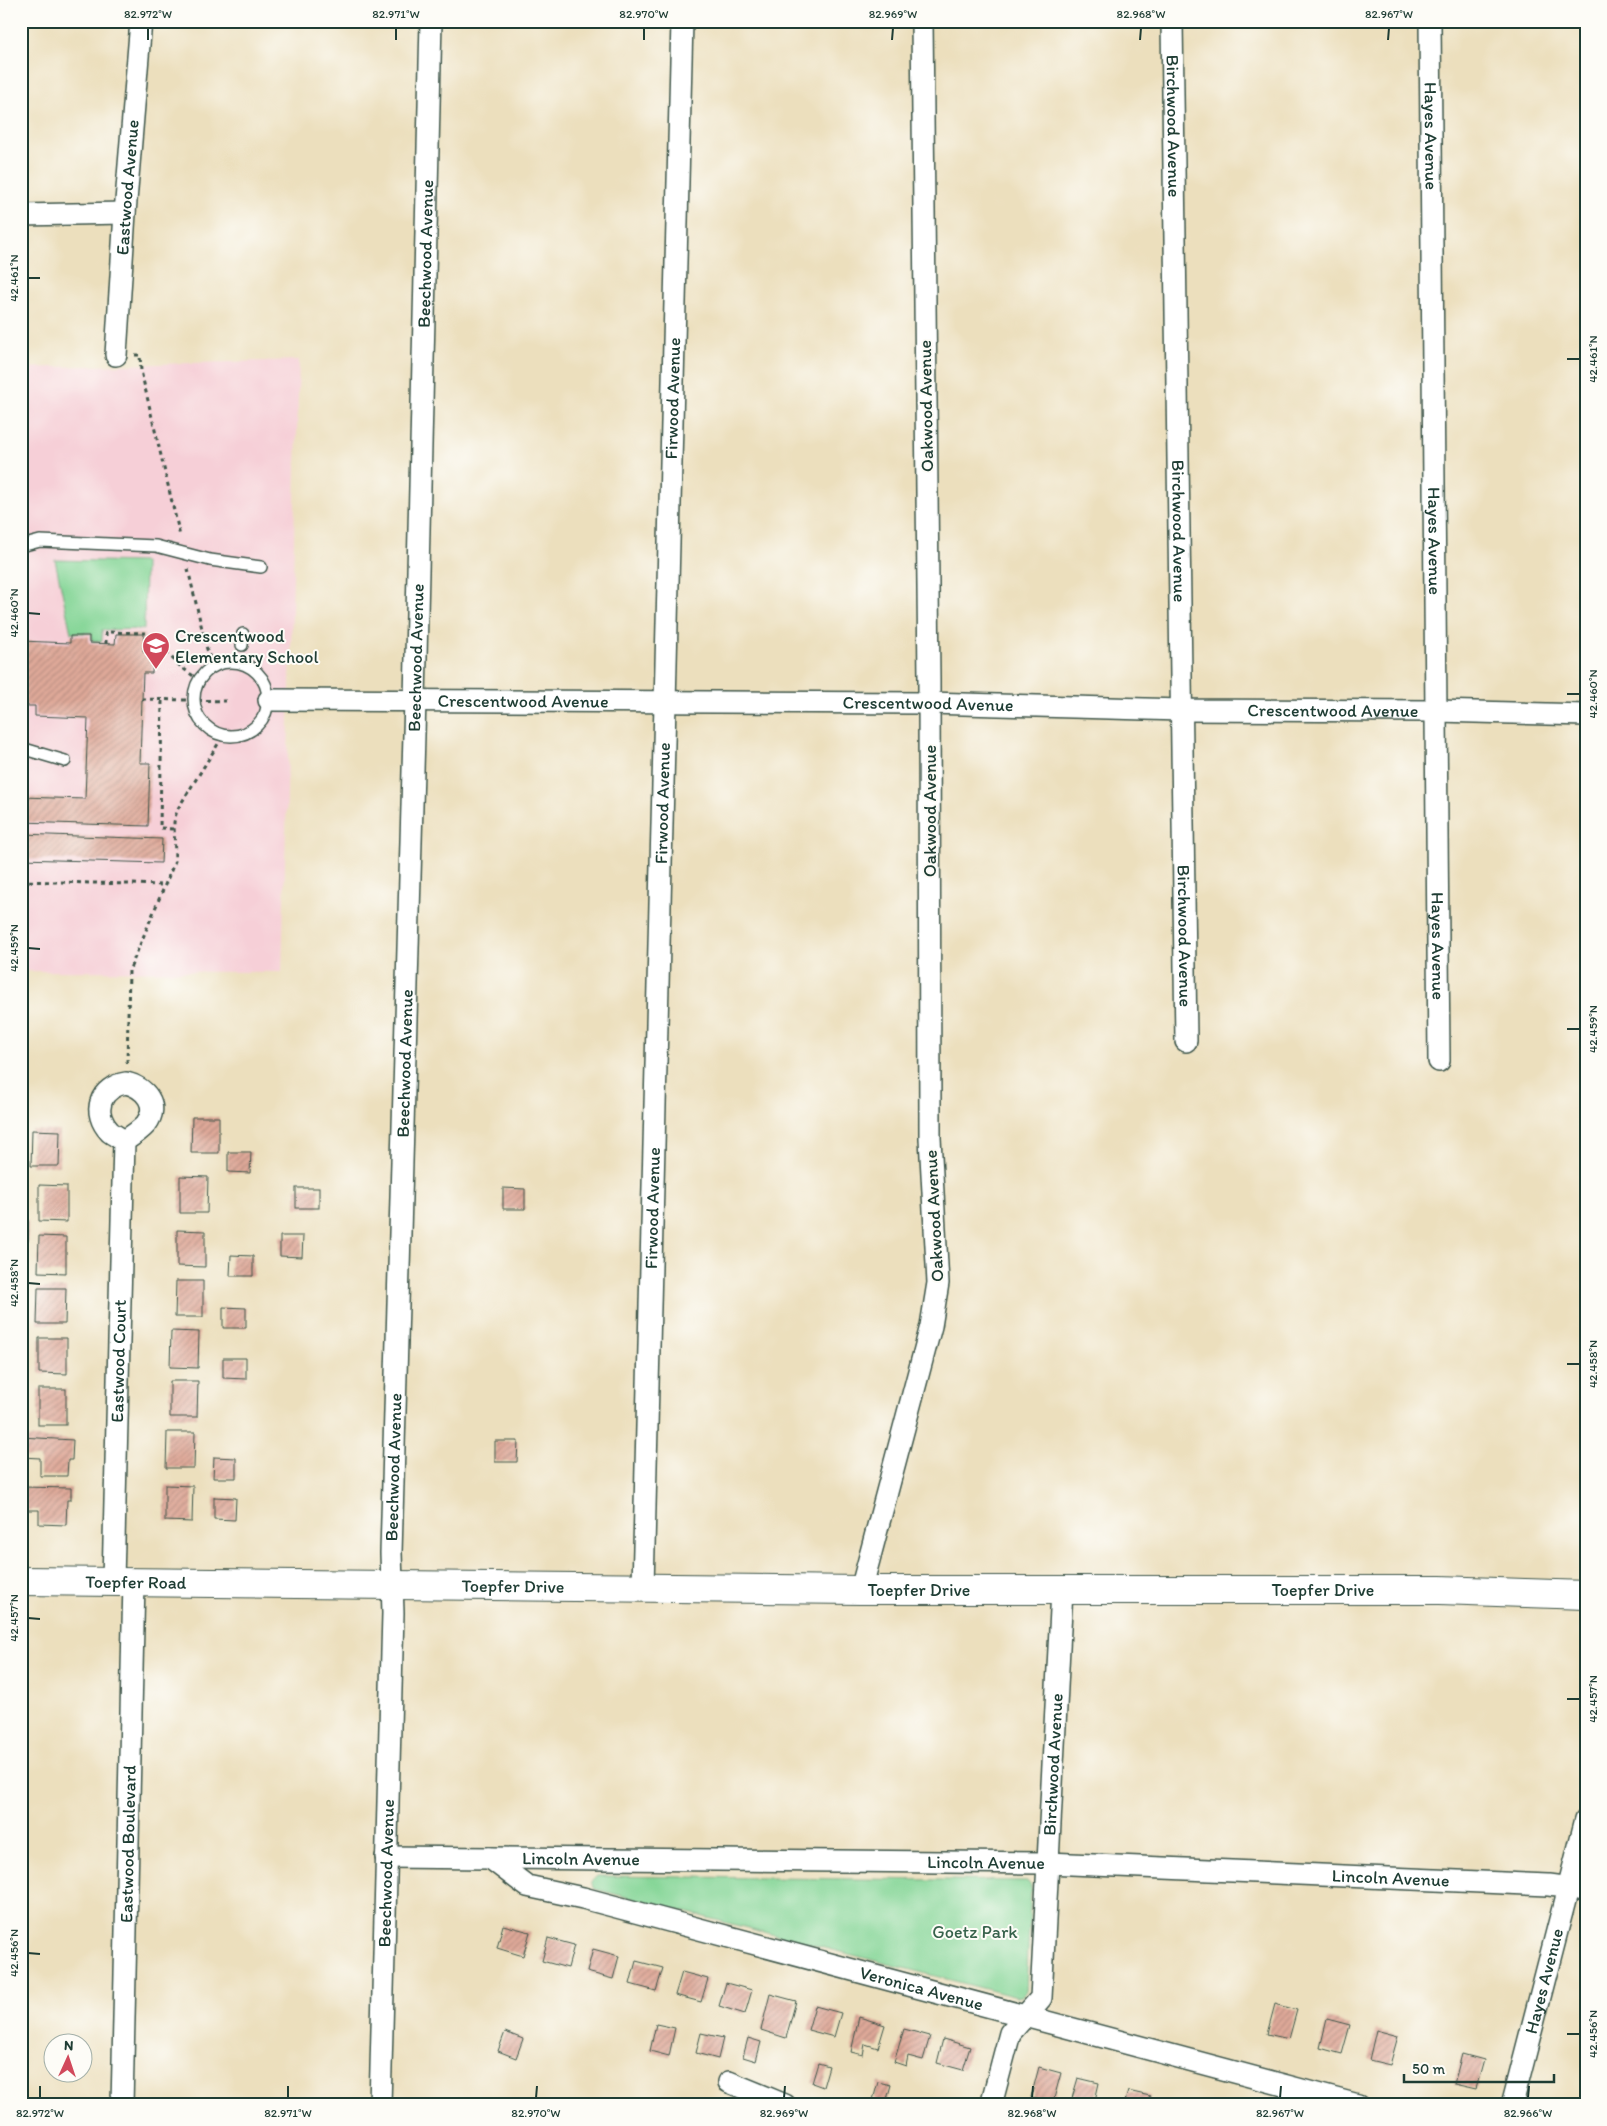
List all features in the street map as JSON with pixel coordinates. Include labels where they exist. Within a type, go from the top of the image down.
[{"type":"street","name":"Eastwood Avenue","points":[[116,355],[125,213],[141,21]]},
{"type":"street","name":"Beechwood Avenue","points":[[380,2105],[392,1586],[391,1544],[416,699],[431,21]]},
{"type":"street","name":"Firwood Avenue","points":[[643,1587],[682,21]]},
{"type":"street","name":"Oakwood Avenue","points":[[861,1590],[931,1326],[938,1283],[930,1138],[929,703],[922,21]]},
{"type":"street","name":"Birchwood Avenue","points":[[1172,21],[1186,1042]]},
{"type":"street","name":"Hayes Avenue","points":[[1430,21],[1439,1062]]},
{"type":"street","points":[[21,215],[125,213]]},
{"type":"street","name":"Crescentwood Avenue","points":[[268,700],[416,699],[665,703],[929,703],[1181,710],[1437,711],[1586,715]]},
{"type":"street","name":"Eastwood Court","points":[[124,1141],[124,1582]]},
{"type":"street","name":"Toepfer Road","points":[[21,1581],[251,1585]]},
{"type":"street","name":"Eastwood Boulevard","points":[[122,2105],[124,1582]]},
{"type":"street","name":"Toepfer Drive","points":[[251,1585],[861,1590],[1440,1590],[1586,1594]]},
{"type":"street","name":"Birchwood Avenue","points":[[991,2105],[1010,2033],[1041,1998],[1062,1590]]},
{"type":"street","name":"Hayes Avenue","points":[[1512,2105],[1577,1889],[1586,1819]]},
{"type":"street","name":"Lincoln Avenue","points":[[386,1857],[1048,1863],[1577,1889]]},
{"type":"street","name":"Veronica Avenue","points":[[490,1858],[527,1886],[583,1898],[1358,2105]]},
{"type":"street","points":[[728,2082],[785,2105]]},
{"type":"lane","points":[[21,546],[40,541],[156,546],[184,554],[261,568]]},
{"type":"lane","points":[[223,663],[239,663],[254,670],[265,683],[268,700],[265,716],[254,729],[240,736],[223,736],[208,728],[198,716],[194,701],[200,680],[208,670],[213,668],[223,663]]},
{"type":"lane","points":[[21,748],[65,761]]},
{"type":"path","points":[[116,355],[140,355],[141,371],[206,646],[213,668]]},
{"type":"path","points":[[106,644],[106,632],[147,632],[180,666],[200,680]]},
{"type":"path","points":[[142,699],[162,701],[226,701]]},
{"type":"path","points":[[162,701],[160,828],[174,829]]},
{"type":"path","points":[[127,1067],[128,971],[175,861],[174,829],[177,810],[223,736]]},
{"type":"path","points":[[21,881],[165,885]]},
{"type":"shaded area","name":"Crescentwood Elementary School","points":[[299,360],[282,972],[21,971],[21,368]]},
{"type":"green space","points":[[55,560],[145,562],[144,629],[102,630],[102,641],[92,641],[92,633],[71,633]]},
{"type":"green space","name":"Goetz Park","points":[[597,1876],[1027,1881],[1031,1886],[1026,1991],[1022,1996],[1017,1997],[595,1889],[591,1882]]},
{"type":"building","points":[[116,634],[144,634],[143,652],[153,653],[152,673],[143,673],[140,763],[150,763],[148,826],[21,822],[21,797],[85,799],[88,718],[35,716],[35,706],[21,706],[21,641],[70,643],[70,636],[89,636],[89,643],[115,644]]},
{"type":"building","points":[[21,834],[162,839],[161,863],[21,859]]},
{"type":"building","points":[[1583,1075],[1586,1075],[1586,1100],[1583,1100]]},
{"type":"building","points":[[192,1117],[219,1117],[219,1153],[191,1153]]},
{"type":"building","points":[[32,1130],[60,1131],[59,1166],[31,1166]]},
{"type":"building","points":[[228,1152],[251,1152],[250,1173],[228,1172]]},
{"type":"building","points":[[180,1176],[208,1177],[207,1213],[180,1213]]},
{"type":"building","points":[[39,1185],[67,1186],[67,1222],[39,1221]]},
{"type":"building","points":[[296,1188],[319,1188],[319,1208],[296,1208]]},
{"type":"building","points":[[503,1188],[525,1189],[525,1209],[503,1209]]},
{"type":"building","points":[[21,1221],[28,1221],[28,1241],[21,1241]]},
{"type":"building","points":[[177,1230],[205,1231],[205,1267],[177,1266]]},
{"type":"building","points":[[39,1236],[66,1237],[66,1273],[38,1272]]},
{"type":"building","points":[[280,1236],[303,1236],[302,1257],[280,1256]]},
{"type":"building","points":[[231,1255],[253,1256],[253,1276],[230,1276]]},
{"type":"building","points":[[176,1281],[203,1281],[203,1317],[175,1317]]},
{"type":"building","points":[[38,1288],[66,1288],[65,1324],[37,1324]]},
{"type":"building","points":[[223,1307],[246,1308],[246,1328],[223,1328]]},
{"type":"building","points":[[171,1331],[199,1332],[198,1368],[170,1367]]},
{"type":"building","points":[[39,1338],[67,1338],[67,1374],[39,1373]]},
{"type":"building","points":[[223,1358],[246,1358],[246,1379],[223,1378]]},
{"type":"building","points":[[170,1381],[198,1381],[197,1417],[170,1417]]},
{"type":"building","points":[[38,1389],[66,1389],[66,1425],[38,1425]]},
{"type":"building","points":[[167,1432],[195,1432],[194,1468],[166,1468]]},
{"type":"building","points":[[21,1437],[73,1440],[72,1460],[68,1460],[67,1476],[40,1476],[40,1458],[21,1457]]},
{"type":"building","points":[[495,1441],[518,1441],[517,1462],[495,1462]]},
{"type":"building","points":[[214,1457],[236,1458],[236,1478],[213,1478]]},
{"type":"building","points":[[165,1485],[193,1486],[192,1522],[165,1521]]},
{"type":"building","points":[[21,1487],[71,1488],[71,1500],[67,1500],[66,1525],[39,1524],[39,1510],[21,1510]]},
{"type":"building","points":[[214,1497],[236,1498],[235,1520],[214,1519]]},
{"type":"building","points":[[503,1925],[530,1932],[523,1956],[497,1948]]},
{"type":"building","points":[[548,1938],[574,1945],[568,1968],[542,1961]]},
{"type":"building","points":[[593,1949],[619,1956],[613,1979],[587,1972]]},
{"type":"building","points":[[636,1961],[663,1968],[656,1991],[630,1984]]},
{"type":"building","points":[[682,1972],[708,1979],[701,2002],[675,1995]]},
{"type":"building","points":[[726,1983],[752,1990],[745,2014],[719,2006]]},
{"type":"building","points":[[770,1994],[796,2001],[786,2038],[761,2030]]},
{"type":"building","points":[[1275,2004],[1297,2010],[1289,2039],[1267,2034]]},
{"type":"building","points":[[815,2006],[841,2013],[834,2037],[808,2030]]},
{"type":"building","points":[[859,2017],[885,2025],[878,2048],[865,2044],[863,2055],[851,2052]]},
{"type":"building","points":[[1327,2019],[1350,2025],[1342,2054],[1320,2048]]},
{"type":"building","points":[[656,2024],[675,2028],[669,2056],[650,2051]]},
{"type":"building","points":[[904,2029],[930,2036],[923,2060],[908,2056],[906,2066],[894,2062]]},
{"type":"building","points":[[1376,2030],[1398,2036],[1390,2065],[1369,2060]]},
{"type":"building","points":[[505,2032],[523,2039],[516,2058],[498,2051]]},
{"type":"building","points":[[701,2033],[723,2038],[718,2059],[696,2053]]},
{"type":"building","points":[[748,2038],[761,2042],[756,2061],[743,2057]]},
{"type":"building","points":[[943,2039],[970,2047],[963,2070],[937,2063]]},
{"type":"building","points":[[1462,2054],[1484,2060],[1476,2089],[1454,2084]]},
{"type":"building","points":[[818,2063],[829,2066],[823,2087],[812,2083]]},
{"type":"building","points":[[1039,2067],[1061,2073],[1053,2102],[1031,2097]]},
{"type":"building","points":[[1078,2078],[1099,2083],[1094,2105],[1070,2105]]},
{"type":"building","points":[[878,2082],[891,2085],[886,2103],[873,2100]]},
{"type":"building","points":[[1128,2091],[1150,2096],[1147,2105],[1124,2105]]},
{"type":"building","points":[[1172,2101],[1183,2104],[1183,2105],[1171,2105]]},
{"type":"place","name":"Crescentwood Elementary School","points":[[156,670]]}]
